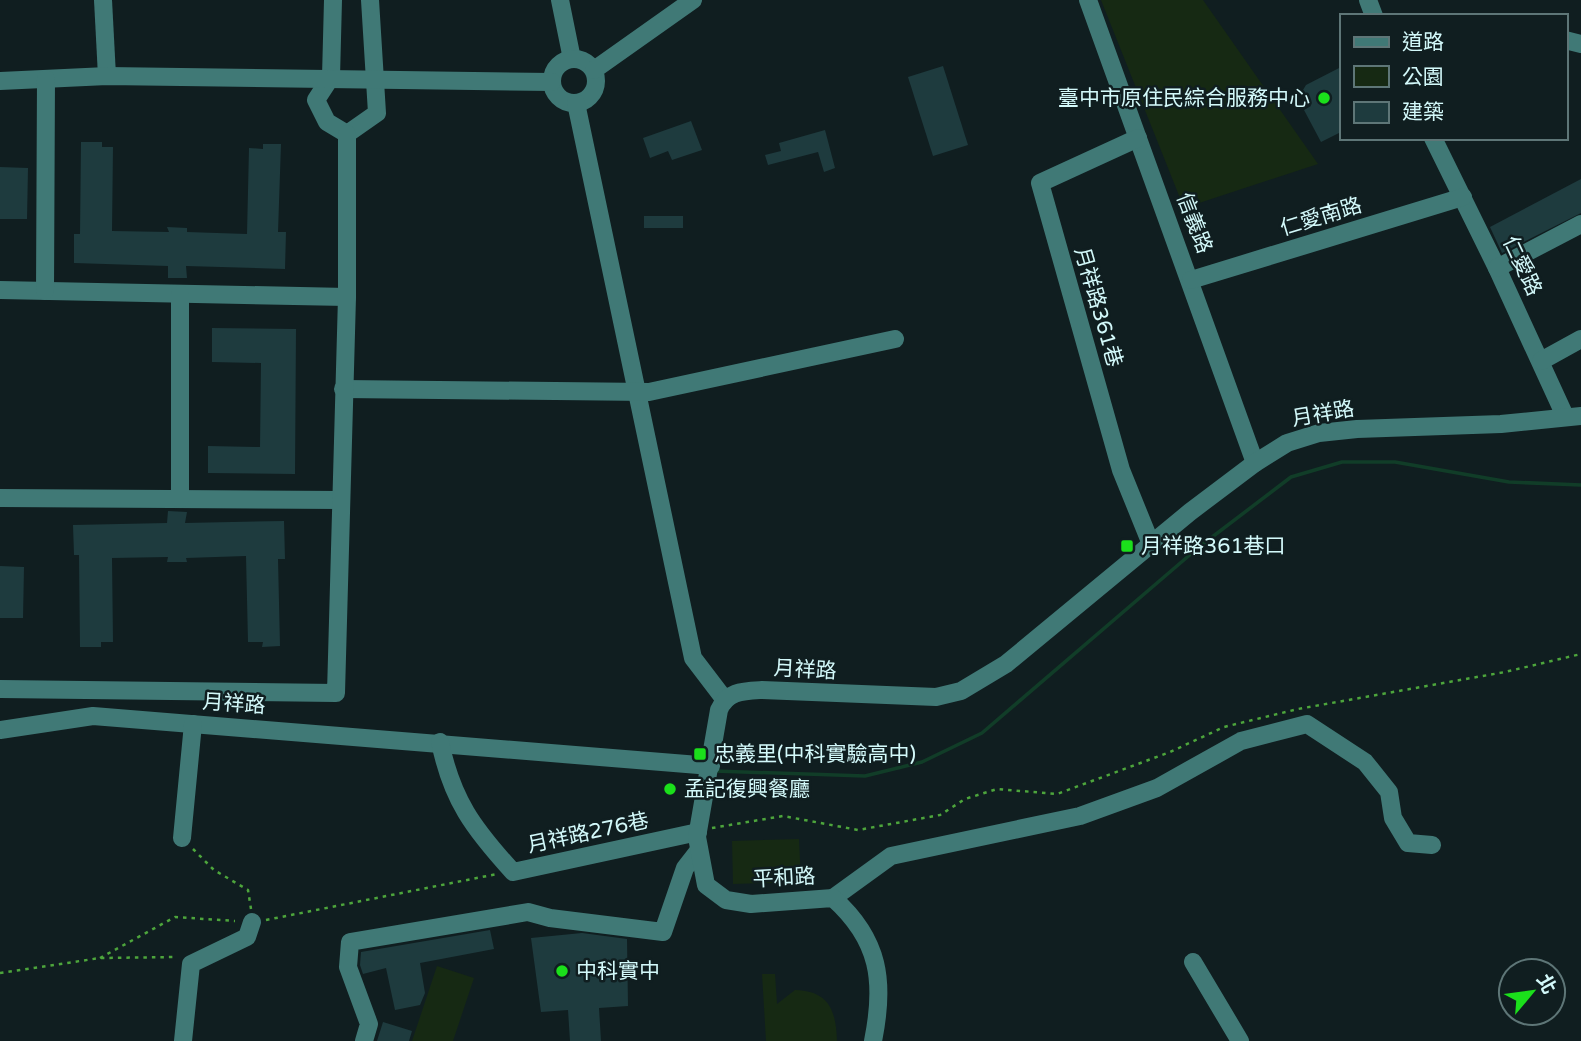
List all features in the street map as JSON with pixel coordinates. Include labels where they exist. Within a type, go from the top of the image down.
[{"type":"street","points":[[103,0],[107,76]]},
{"type":"street","points":[[333,0],[331,77],[316,100],[327,122],[347,134]]},
{"type":"street","points":[[347,134],[377,114],[370,0]]},
{"type":"street","points":[[560,0],[572,59]]},
{"type":"street","points":[[594,70],[693,0]]},
{"type":"street","name":"信義路","points":[[1088,0],[1255,463]]},
{"type":"street","points":[[572,59],[580,59],[594,70],[596,88],[585,102],[567,104],[553,93],[551,74],[563,61],[572,59]]},
{"type":"street","points":[[0,81],[107,76],[552,82]]},
{"type":"street","points":[[45,291],[47,79]]},
{"type":"street","points":[[576,103],[693,658],[725,700],[719,710],[710,770]]},
{"type":"street","points":[[0,688],[337,693],[347,297],[347,134]]},
{"type":"street","name":"月祥路361巷","points":[[1138,138],[1040,183],[1121,470],[1151,544]]},
{"type":"street","name":"仁愛路","points":[[1434,140],[1541,361],[1573,416]]},
{"type":"street","name":"仁愛南路","points":[[1191,280],[1463,197]]},
{"type":"street","points":[[1497,268],[1581,224]]},
{"type":"street","points":[[0,290],[347,297]]},
{"type":"street","points":[[180,293],[180,499]]},
{"type":"street","points":[[343,389],[638,392],[895,339]]},
{"type":"street","points":[[1541,361],[1581,339]]},
{"type":"street","name":"月祥路","points":[[725,700],[735,693],[751,691],[912,696],[936,696],[961,691],[1006,664],[1151,544],[1255,463],[1287,443],[1319,433],[1427,425],[1501,424],[1573,416]]},
{"type":"street","points":[[0,498],[341,500]]},
{"type":"street","name":"月祥路","points":[[0,730],[93,716],[710,770]]},
{"type":"street","points":[[182,838],[193,724]]},
{"type":"street","points":[[833,898],[891,856],[1080,816],[1157,788],[1241,741],[1307,724],[1365,762],[1389,792],[1393,818],[1408,843],[1432,845]]},
{"type":"street","name":"月祥路276巷","points":[[441,745],[449,784],[476,829],[512,871],[699,841]]},
{"type":"street","name":"平和路","points":[[710,770],[699,841],[706,885],[726,900],[751,904],[833,898],[848,912],[876,958],[879,987],[873,1041]]},
{"type":"street","points":[[364,1041],[369,1024],[348,967],[350,942],[527,912],[550,918],[663,932],[685,868],[699,841]]},
{"type":"street","points":[[183,1041],[191,964],[247,937],[252,922]]},
{"type":"street","points":[[1193,962],[1240,1041]]},
{"type":"path","points":[[1153,757],[1224,727],[1273,715],[1581,654]]},
{"type":"path","points":[[100,958],[175,917],[252,922],[248,890],[214,870],[182,838]]},
{"type":"path","points":[[0,972],[100,958],[184,957]]},
{"type":"green space","points":[[1101,0],[1203,0],[1318,164],[1184,208]]},
{"type":"green space","points":[[799,839],[801,882],[733,884],[732,841]]},
{"type":"green space","points":[[437,966],[474,978],[453,1041],[412,1041]]},
{"type":"green space","points":[[762,974],[775,974],[777,1004],[795,990],[807,991],[823,998],[835,1020],[837,1041],[766,1041]]},
{"type":"building","points":[[943,66],[968,145],[933,156],[908,77]]},
{"type":"building","name":"臺中市原住民綜合服務中心","points":[[1340,68],[1340,132],[1321,142],[1304,110],[1311,106],[1303,90],[1306,85]]},
{"type":"building","points":[[691,121],[702,150],[672,160],[668,151],[650,158],[643,138]]},
{"type":"building","points":[[825,130],[835,168],[824,172],[818,152],[768,165],[765,155],[781,151],[779,143]]},
{"type":"building","points":[[81,142],[102,142],[102,147],[113,147],[112,231],[169,232],[167,227],[187,228],[187,232],[247,234],[249,148],[263,149],[263,144],[281,144],[278,232],[286,232],[285,269],[186,266],[187,278],[168,278],[168,266],[74,263],[74,234],[80,234]]},
{"type":"building","points":[[0,167],[28,168],[27,219],[0,219]]},
{"type":"building","points":[[1581,179],[1581,213],[1502,253],[1490,227]]},
{"type":"building","points":[[644,216],[683,216],[683,228],[644,228]]},
{"type":"building","points":[[212,328],[296,329],[295,474],[208,473],[208,446],[260,447],[261,363],[212,362]]},
{"type":"building","points":[[168,511],[187,512],[185,523],[284,521],[285,559],[278,559],[280,646],[262,647],[263,642],[248,642],[246,556],[186,558],[187,562],[167,562],[168,557],[112,558],[113,642],[101,642],[101,647],[80,647],[79,555],[74,555],[73,525],[167,523]]},
{"type":"building","points":[[0,566],[24,567],[23,618],[0,618]]},
{"type":"building","points":[[490,930],[494,949],[420,963],[425,993],[420,1005],[395,1010],[386,968],[363,974],[360,965],[361,952]]},
{"type":"building","points":[[582,933],[627,939],[628,1006],[599,1008],[601,1041],[570,1041],[568,1010],[541,1012],[531,938]]},
{"type":"building","points":[[383,1022],[412,1031],[409,1041],[377,1041]]},
{"type":"waterway","points":[[715,771],[865,776],[922,762],[982,733],[1199,547],[1291,477],[1342,462],[1395,462],[1509,482],[1581,485]]},
{"type":"place","name":"臺中市原住民綜合服務中心","points":[[1324,98]]},
{"type":"place","name":"月祥路361巷口","points":[[1127,546]]},
{"type":"place","name":"忠義里(中科實驗高中)","points":[[700,754]]},
{"type":"place","name":"孟記復興餐廳","points":[[670,789]]},
{"type":"place","name":"中科實中","points":[[562,971]]}]
